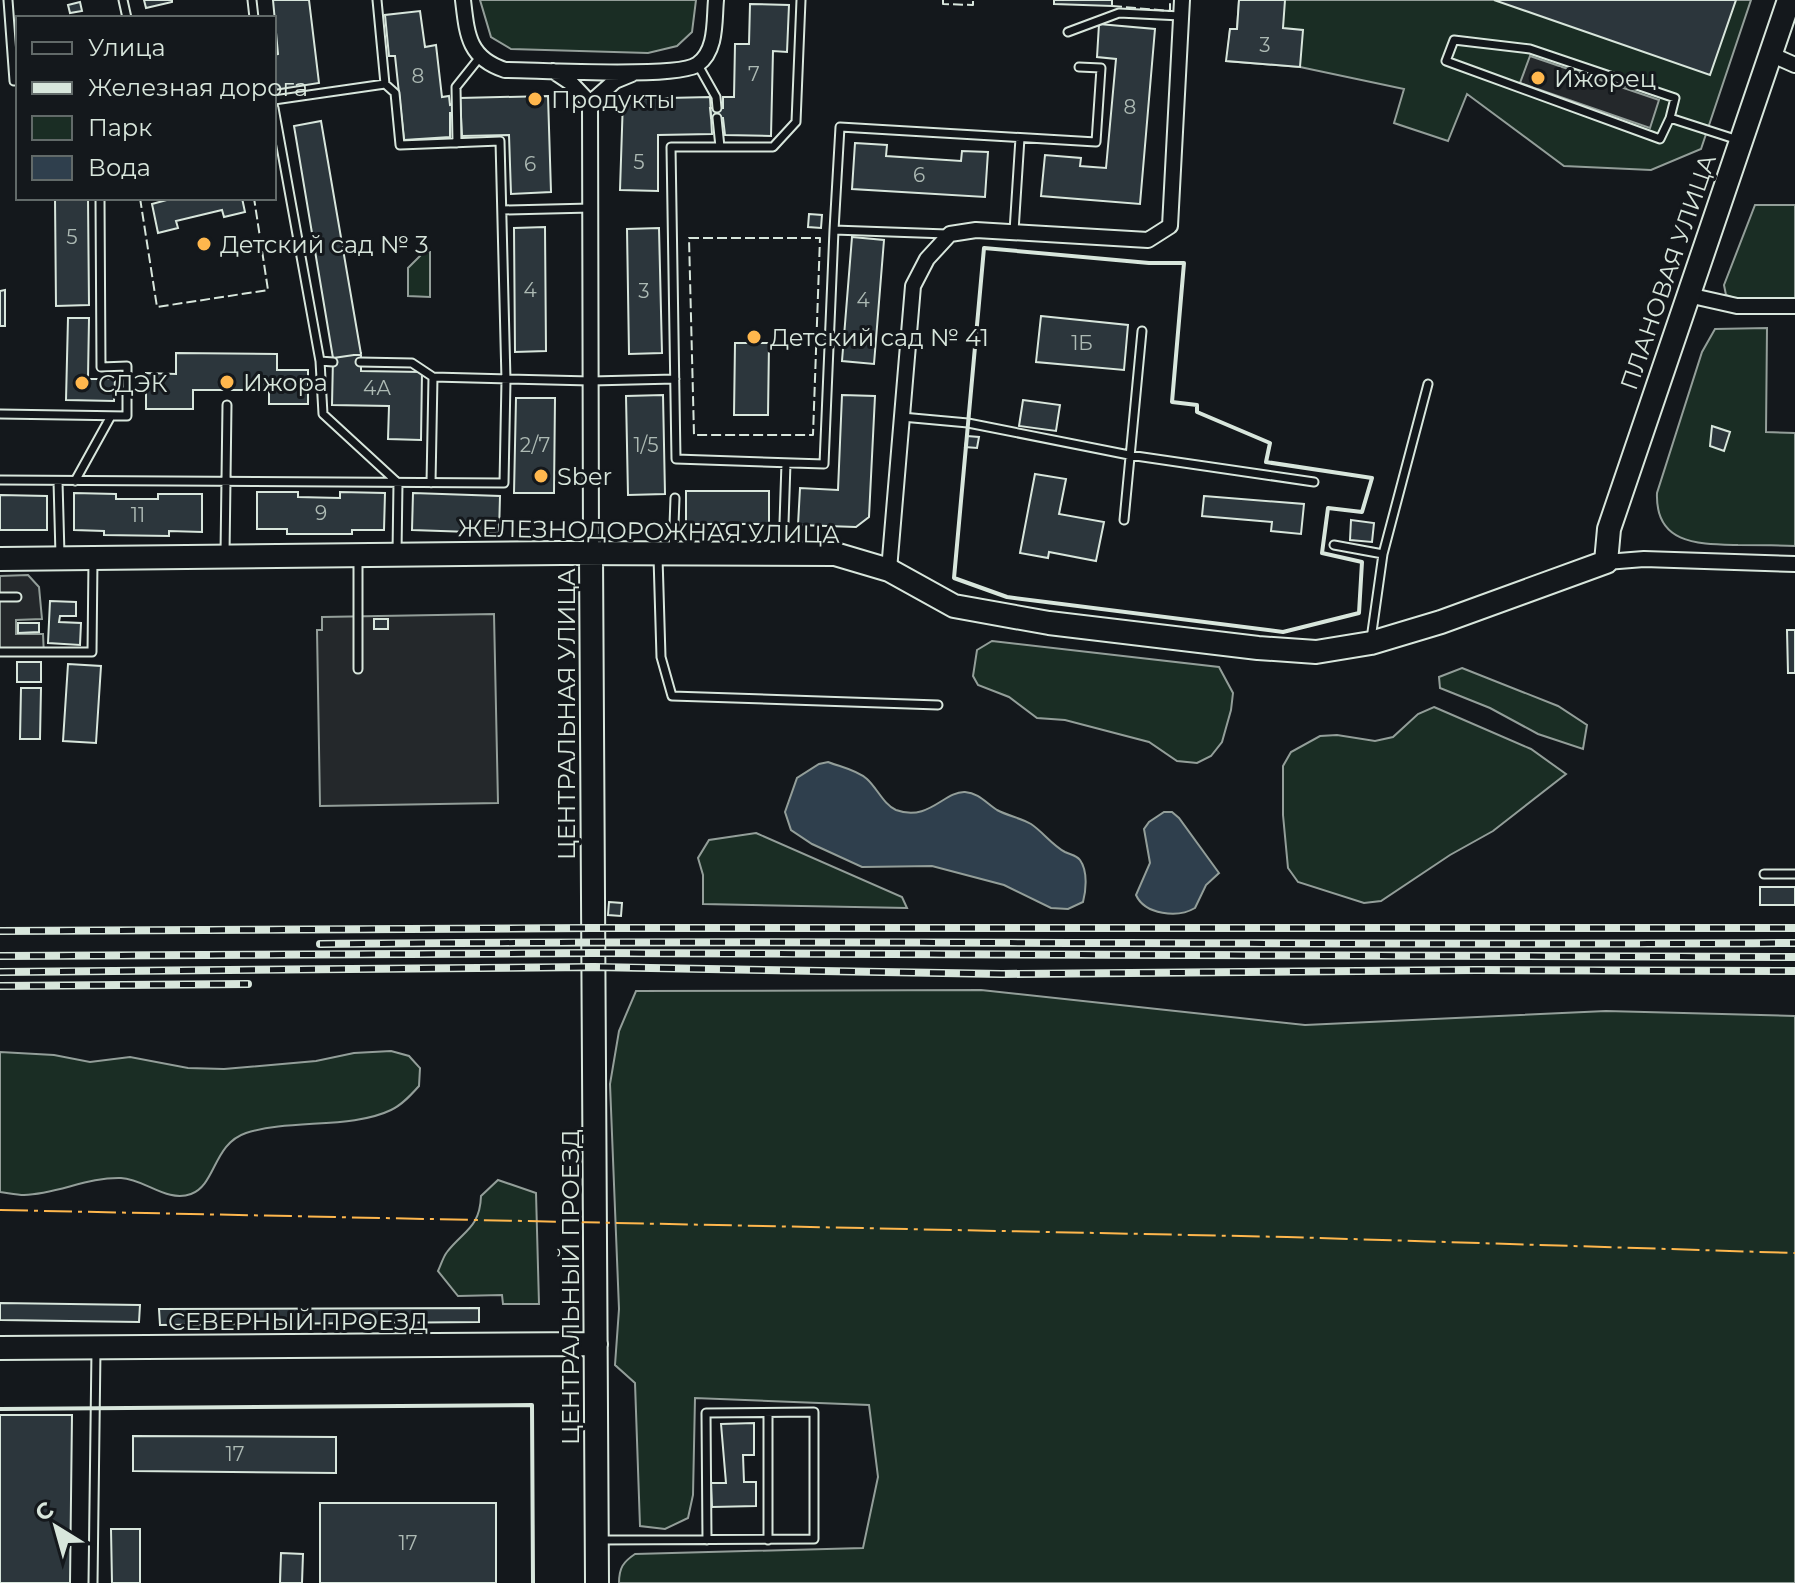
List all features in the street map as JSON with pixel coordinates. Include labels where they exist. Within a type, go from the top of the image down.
[{"type":"street","points":[[463,0],[466,31],[480,57],[492,66],[505,70],[553,71],[685,70],[698,65],[711,48],[716,0]]},
{"type":"street","points":[[889,570],[913,286],[927,259],[950,234],[976,230],[1148,240],[1170,226],[1182,0]]},
{"type":"street","name":"ПЛАНОВАЯ УЛИЦА","points":[[1606,562],[1609,529],[1789,0]]},
{"type":"street","points":[[1770,54],[1795,65]]},
{"type":"street","points":[[553,71],[571,83],[590,103],[615,81],[637,71]]},
{"type":"street","name":"ЦЕНТРАЛЬНАЯ УЛИЦА","points":[[590,103],[594,990]]},
{"type":"street","points":[[1688,295],[1737,306],[1795,306]]},
{"type":"street","name":"ЖЕЛЕЗНОДОРОЖНАЯ УЛИЦА","points":[[0,559],[835,554],[889,570],[954,606],[1049,623],[1316,652],[1371,643],[1441,622],[1606,562]]},
{"type":"street","points":[[1606,562],[1644,559],[1795,564]]},
{"type":"street","name":"ЦЕНТРАЛЬНЫЙ ПРОЕЗД","points":[[594,990],[597,1583]]},
{"type":"street","name":"СЕВЕРНЫЙ ПРОЕЗД","points":[[0,1348],[596,1344]]},
{"type":"lane","points":[[0,480],[504,483],[506,380],[500,141],[400,145],[395,93],[385,84],[375,1],[387,0]]},
{"type":"lane","points":[[801,0],[796,122],[773,147],[671,147],[676,459],[824,464],[840,127],[1096,142],[1101,68],[1079,67]]},
{"type":"lane","points":[[6,4],[16,80]]},
{"type":"lane","points":[[1068,32],[1119,13],[1181,16]]},
{"type":"lane","points":[[1454,40],[1530,49],[1675,98],[1670,118],[1660,139],[1446,61],[1454,40]]},
{"type":"lane","points":[[457,143],[456,87],[480,57]]},
{"type":"lane","points":[[698,65],[716,97],[717,108]]},
{"type":"lane","points":[[276,100],[385,84]]},
{"type":"lane","points":[[717,118],[720,147]]},
{"type":"lane","points":[[1670,118],[1740,141]]},
{"type":"lane","points":[[276,119],[320,361],[323,414],[398,483],[397,555]]},
{"type":"lane","points":[[1014,232],[1020,138]]},
{"type":"lane","points":[[0,414],[127,416],[127,366],[101,367],[100,200]]},
{"type":"lane","points":[[503,210],[591,208]]},
{"type":"lane","points":[[834,230],[950,234]]},
{"type":"lane","points":[[1124,520],[1142,331]]},
{"type":"lane","points":[[320,361],[333,362]]},
{"type":"lane","points":[[360,362],[412,363],[433,377],[591,381],[675,379]]},
{"type":"lane","points":[[431,483],[433,377]]},
{"type":"lane","points":[[1371,643],[1383,554],[1428,384]]},
{"type":"lane","points":[[225,557],[227,405]]},
{"type":"lane","points":[[75,481],[111,416]]},
{"type":"lane","points":[[902,417],[968,423],[1129,455],[1314,482]]},
{"type":"lane","points":[[783,555],[786,463]]},
{"type":"lane","points":[[58,481],[60,558]]},
{"type":"lane","points":[[675,498],[666,554],[661,657],[672,696],[938,705]]},
{"type":"lane","points":[[1334,545],[1383,554]]},
{"type":"lane","points":[[358,669],[359,556]]},
{"type":"lane","points":[[0,652],[92,652],[93,558]]},
{"type":"lane","points":[[0,597],[17,597]]},
{"type":"lane","points":[[1764,874],[1795,874]]},
{"type":"lane","points":[[93,1583],[96,1348]]},
{"type":"lane","points":[[597,1540],[707,1540],[768,1540],[814,1539],[814,1412],[706,1413],[707,1540]]},
{"type":"lane","points":[[768,1413],[768,1540]]},
{"type":"green space","points":[[480,0],[696,0],[692,32],[677,46],[648,53],[511,49],[491,37]]},
{"type":"green space","name":"Ижорец","points":[[1239,0],[1751,0],[1701,149],[1651,170],[1564,166],[1467,94],[1448,141],[1394,123],[1404,89],[1300,67],[1227,61],[1230,29],[1237,29]]},
{"type":"green space","points":[[1755,205],[1795,205],[1795,300],[1737,299],[1726,295],[1724,285]]},
{"type":"green space","points":[[424,252],[430,252],[430,297],[408,296],[408,268]]},
{"type":"green space","points":[[1767,328],[1766,432],[1795,433],[1795,546],[1709,544],[1682,538],[1663,523],[1657,493],[1702,352],[1715,329]]},
{"type":"green space","points":[[992,641],[1219,667],[1233,693],[1222,742],[1211,756],[1197,763],[1177,761],[1149,742],[1065,720],[1037,718],[1009,697],[978,685],[973,676],[977,650]]},
{"type":"green space","points":[[1462,668],[1558,706],[1587,725],[1583,749],[1538,734],[1490,708],[1440,688],[1439,677]]},
{"type":"green space","points":[[1434,707],[1531,749],[1566,774],[1493,831],[1450,855],[1381,901],[1364,903],[1298,882],[1288,868],[1283,815],[1283,766],[1291,752],[1320,736],[1337,735],[1375,741],[1393,737],[1418,714]]},
{"type":"green space","points":[[756,833],[902,897],[907,908],[703,904],[703,875],[698,858],[709,840]]},
{"type":"green space","points":[[981,990],[1305,1025],[1606,1011],[1795,1016],[1795,1583],[619,1583],[622,1566],[635,1554],[863,1548],[878,1477],[869,1405],[695,1398],[693,1495],[688,1518],[665,1529],[640,1526],[635,1383],[615,1365],[619,1309],[610,1084],[619,1031],[636,991]]},
{"type":"green space","points":[[391,1051],[409,1056],[420,1068],[419,1086],[399,1105],[358,1120],[282,1126],[246,1133],[227,1146],[206,1182],[191,1194],[173,1195],[121,1178],[97,1180],[36,1194],[0,1192],[0,1052],[54,1055],[90,1062],[130,1057],[188,1068],[224,1069]]},
{"type":"green space","points":[[498,1180],[536,1193],[539,1304],[503,1304],[502,1295],[458,1296],[438,1271],[447,1252],[474,1222],[481,1196]]},
{"type":"shaded area","points":[[1530,56],[1659,100],[1650,128],[1520,83]]},
{"type":"shaded area","points":[[28,575],[39,587],[42,619],[16,620],[16,634],[43,634],[44,656],[0,656],[0,576]]},
{"type":"shaded area","points":[[494,614],[498,803],[320,806],[317,630],[322,630],[322,617]]},
{"type":"water","points":[[828,762],[863,776],[896,810],[918,812],[965,792],[1031,824],[1060,849],[1080,860],[1085,875],[1083,902],[1068,909],[1051,908],[1004,885],[932,866],[862,867],[812,844],[791,830],[785,812],[797,778]]},
{"type":"water","points":[[1164,812],[1172,812],[1179,818],[1219,873],[1206,885],[1195,908],[1180,913],[1154,911],[1140,902],[1136,895],[1150,863],[1144,829]]},
{"type":"building","points":[[144,0],[172,0],[172,2],[146,8]]},
{"type":"building","points":[[273,0],[309,0],[319,83],[276,90],[278,54]]},
{"type":"building","points":[[1054,0],[1112,0],[1112,6],[1054,4]]},
{"type":"building","points":[[1239,0],[1285,0],[1283,28],[1303,30],[1300,67],[1226,61],[1230,29],[1237,29]]},
{"type":"building","points":[[1494,0],[1736,0],[1710,75]]},
{"type":"building","points":[[80,2],[82,11],[70,13],[68,5]]},
{"type":"building","points":[[750,4],[789,5],[787,52],[773,51],[771,136],[725,135],[723,118],[711,118],[710,108],[723,108],[723,97],[734,97],[735,44],[749,44]]},
{"type":"building","points":[[420,11],[425,47],[436,45],[442,97],[449,96],[450,105],[455,104],[455,113],[450,113],[450,137],[404,140],[395,56],[389,56],[385,15]]},
{"type":"building","points":[[1099,24],[1155,29],[1140,204],[1041,196],[1045,155],[1081,158],[1080,166],[1106,168],[1116,59],[1097,57]]},
{"type":"building","points":[[548,96],[551,192],[511,194],[509,135],[462,136],[460,98]]},
{"type":"building","points":[[710,97],[712,134],[658,135],[658,191],[620,190],[623,99]]},
{"type":"building","points":[[321,121],[361,354],[333,358],[294,126]]},
{"type":"building","points":[[855,143],[887,145],[886,156],[961,161],[962,151],[988,152],[985,197],[852,189]]},
{"type":"building","points":[[55,200],[88,200],[89,305],[56,306]]},
{"type":"building","points":[[167,200],[242,200],[245,212],[224,217],[222,210],[176,221],[178,228],[158,233],[152,204]]},
{"type":"building","points":[[809,214],[822,215],[821,228],[808,227]]},
{"type":"building","points":[[545,227],[546,351],[515,352],[514,228]]},
{"type":"building","points":[[659,228],[662,353],[629,354],[627,229]]},
{"type":"building","points":[[852,237],[884,240],[874,364],[842,361]]},
{"type":"building","points":[[5,290],[5,326],[0,326],[0,291]]},
{"type":"building","points":[[1041,316],[1128,325],[1124,370],[1036,362]]},
{"type":"building","points":[[68,318],[89,318],[88,379],[115,379],[114,401],[66,400]]},
{"type":"building","points":[[735,343],[769,343],[768,415],[734,415]]},
{"type":"building","name":"Ижора","points":[[176,353],[277,354],[277,370],[308,370],[308,404],[269,404],[269,390],[193,390],[193,409],[146,409],[146,373],[176,374]]},
{"type":"building","points":[[361,354],[361,371],[422,372],[421,440],[388,439],[389,406],[332,405],[333,358]]},
{"type":"building","points":[[663,395],[665,494],[628,495],[626,396]]},
{"type":"building","points":[[842,395],[875,396],[869,517],[856,527],[798,525],[800,488],[838,490]]},
{"type":"building","points":[[516,398],[555,398],[554,493],[514,493]]},
{"type":"building","points":[[1023,400],[1060,405],[1056,431],[1019,426]]},
{"type":"building","points":[[1712,426],[1730,432],[1724,451],[1710,446]]},
{"type":"building","points":[[967,436],[979,437],[977,448],[965,447]]},
{"type":"building","points":[[1035,474],[1066,479],[1059,514],[1104,522],[1096,561],[1049,552],[1048,558],[1020,553]]},
{"type":"building","points":[[686,491],[769,491],[769,524],[686,524]]},
{"type":"building","points":[[257,492],[298,492],[298,497],[340,498],[340,492],[385,493],[384,530],[352,530],[352,534],[287,534],[287,529],[257,529]]},
{"type":"building","points":[[74,493],[116,494],[116,499],[158,499],[158,494],[202,494],[202,532],[169,531],[169,536],[104,535],[104,531],[74,530]]},
{"type":"building","points":[[413,493],[500,496],[499,533],[412,530]]},
{"type":"building","points":[[0,495],[47,496],[47,530],[0,530]]},
{"type":"building","points":[[1204,496],[1304,504],[1301,534],[1271,531],[1272,522],[1202,516]]},
{"type":"building","points":[[1351,520],[1374,523],[1372,542],[1350,540]]},
{"type":"building","points":[[50,601],[76,602],[76,616],[60,616],[59,622],[81,623],[80,645],[48,643]]},
{"type":"building","points":[[374,619],[388,619],[388,629],[374,629]]},
{"type":"building","points":[[18,623],[39,623],[39,632],[18,633]]},
{"type":"building","points":[[1787,630],[1795,630],[1795,673],[1788,673]]},
{"type":"building","points":[[17,662],[41,662],[41,682],[17,682]]},
{"type":"building","points":[[68,664],[101,666],[96,743],[63,741]]},
{"type":"building","points":[[21,688],[41,688],[40,739],[20,739]]},
{"type":"building","points":[[1760,887],[1795,887],[1795,905],[1760,905]]},
{"type":"building","points":[[609,902],[622,903],[621,916],[608,915]]},
{"type":"building","points":[[0,1303],[140,1305],[139,1322],[0,1320]]},
{"type":"building","points":[[479,1308],[479,1322],[160,1325],[159,1309]]},
{"type":"building","points":[[0,1415],[72,1415],[70,1583],[0,1583]]},
{"type":"building","points":[[754,1423],[754,1455],[743,1455],[744,1482],[756,1482],[756,1506],[712,1507],[711,1483],[726,1483],[721,1424]]},
{"type":"building","points":[[133,1436],[336,1437],[336,1473],[133,1471]]},
{"type":"building","points":[[320,1503],[496,1503],[496,1583],[320,1583]]},
{"type":"building","points":[[111,1529],[140,1529],[140,1583],[112,1583]]},
{"type":"building","points":[[281,1553],[303,1554],[302,1583],[280,1583]]},
{"type":"railway","points":[[0,931],[1795,928]]},
{"type":"railway","points":[[320,944],[1795,943]]},
{"type":"railway","points":[[0,956],[594,953],[1795,957]]},
{"type":"railway","points":[[0,972],[594,967],[1002,974],[1795,971]]},
{"type":"railway","points":[[0,986],[248,984]]},
{"type":"fence","points":[[943,0],[943,4],[973,5],[973,0]]},
{"type":"fence","points":[[1112,6],[1170,11],[1170,0]]},
{"type":"fence","points":[[140,200],[157,307],[268,290],[254,200]]},
{"type":"fence","points":[[689,238],[820,238],[813,435],[694,435],[689,238]]},
{"type":"wall","points":[[984,248],[1149,263],[1184,263],[1172,402],[1197,405],[1197,412],[1270,443],[1266,462],[1372,478],[1362,512],[1328,508],[1322,553],[1362,562],[1359,613],[1283,632],[1007,597],[954,578],[984,248]]},
{"type":"wall","points":[[0,1409],[532,1405],[533,1583]]},
{"type":"power","points":[[0,1210],[1287,1237],[1795,1253]]},
{"type":"place","name":"Ижорец","points":[[1538,78]]},
{"type":"place","name":"Продукты","points":[[535,99]]},
{"type":"place","name":"Детский сад № 3","points":[[204,244]]},
{"type":"place","name":"Детский сад № 41","points":[[754,337]]},
{"type":"place","name":"Ижора","points":[[227,382]]},
{"type":"place","name":"СДЭК","points":[[82,383]]},
{"type":"place","name":"Sber","points":[[541,476]]}]
